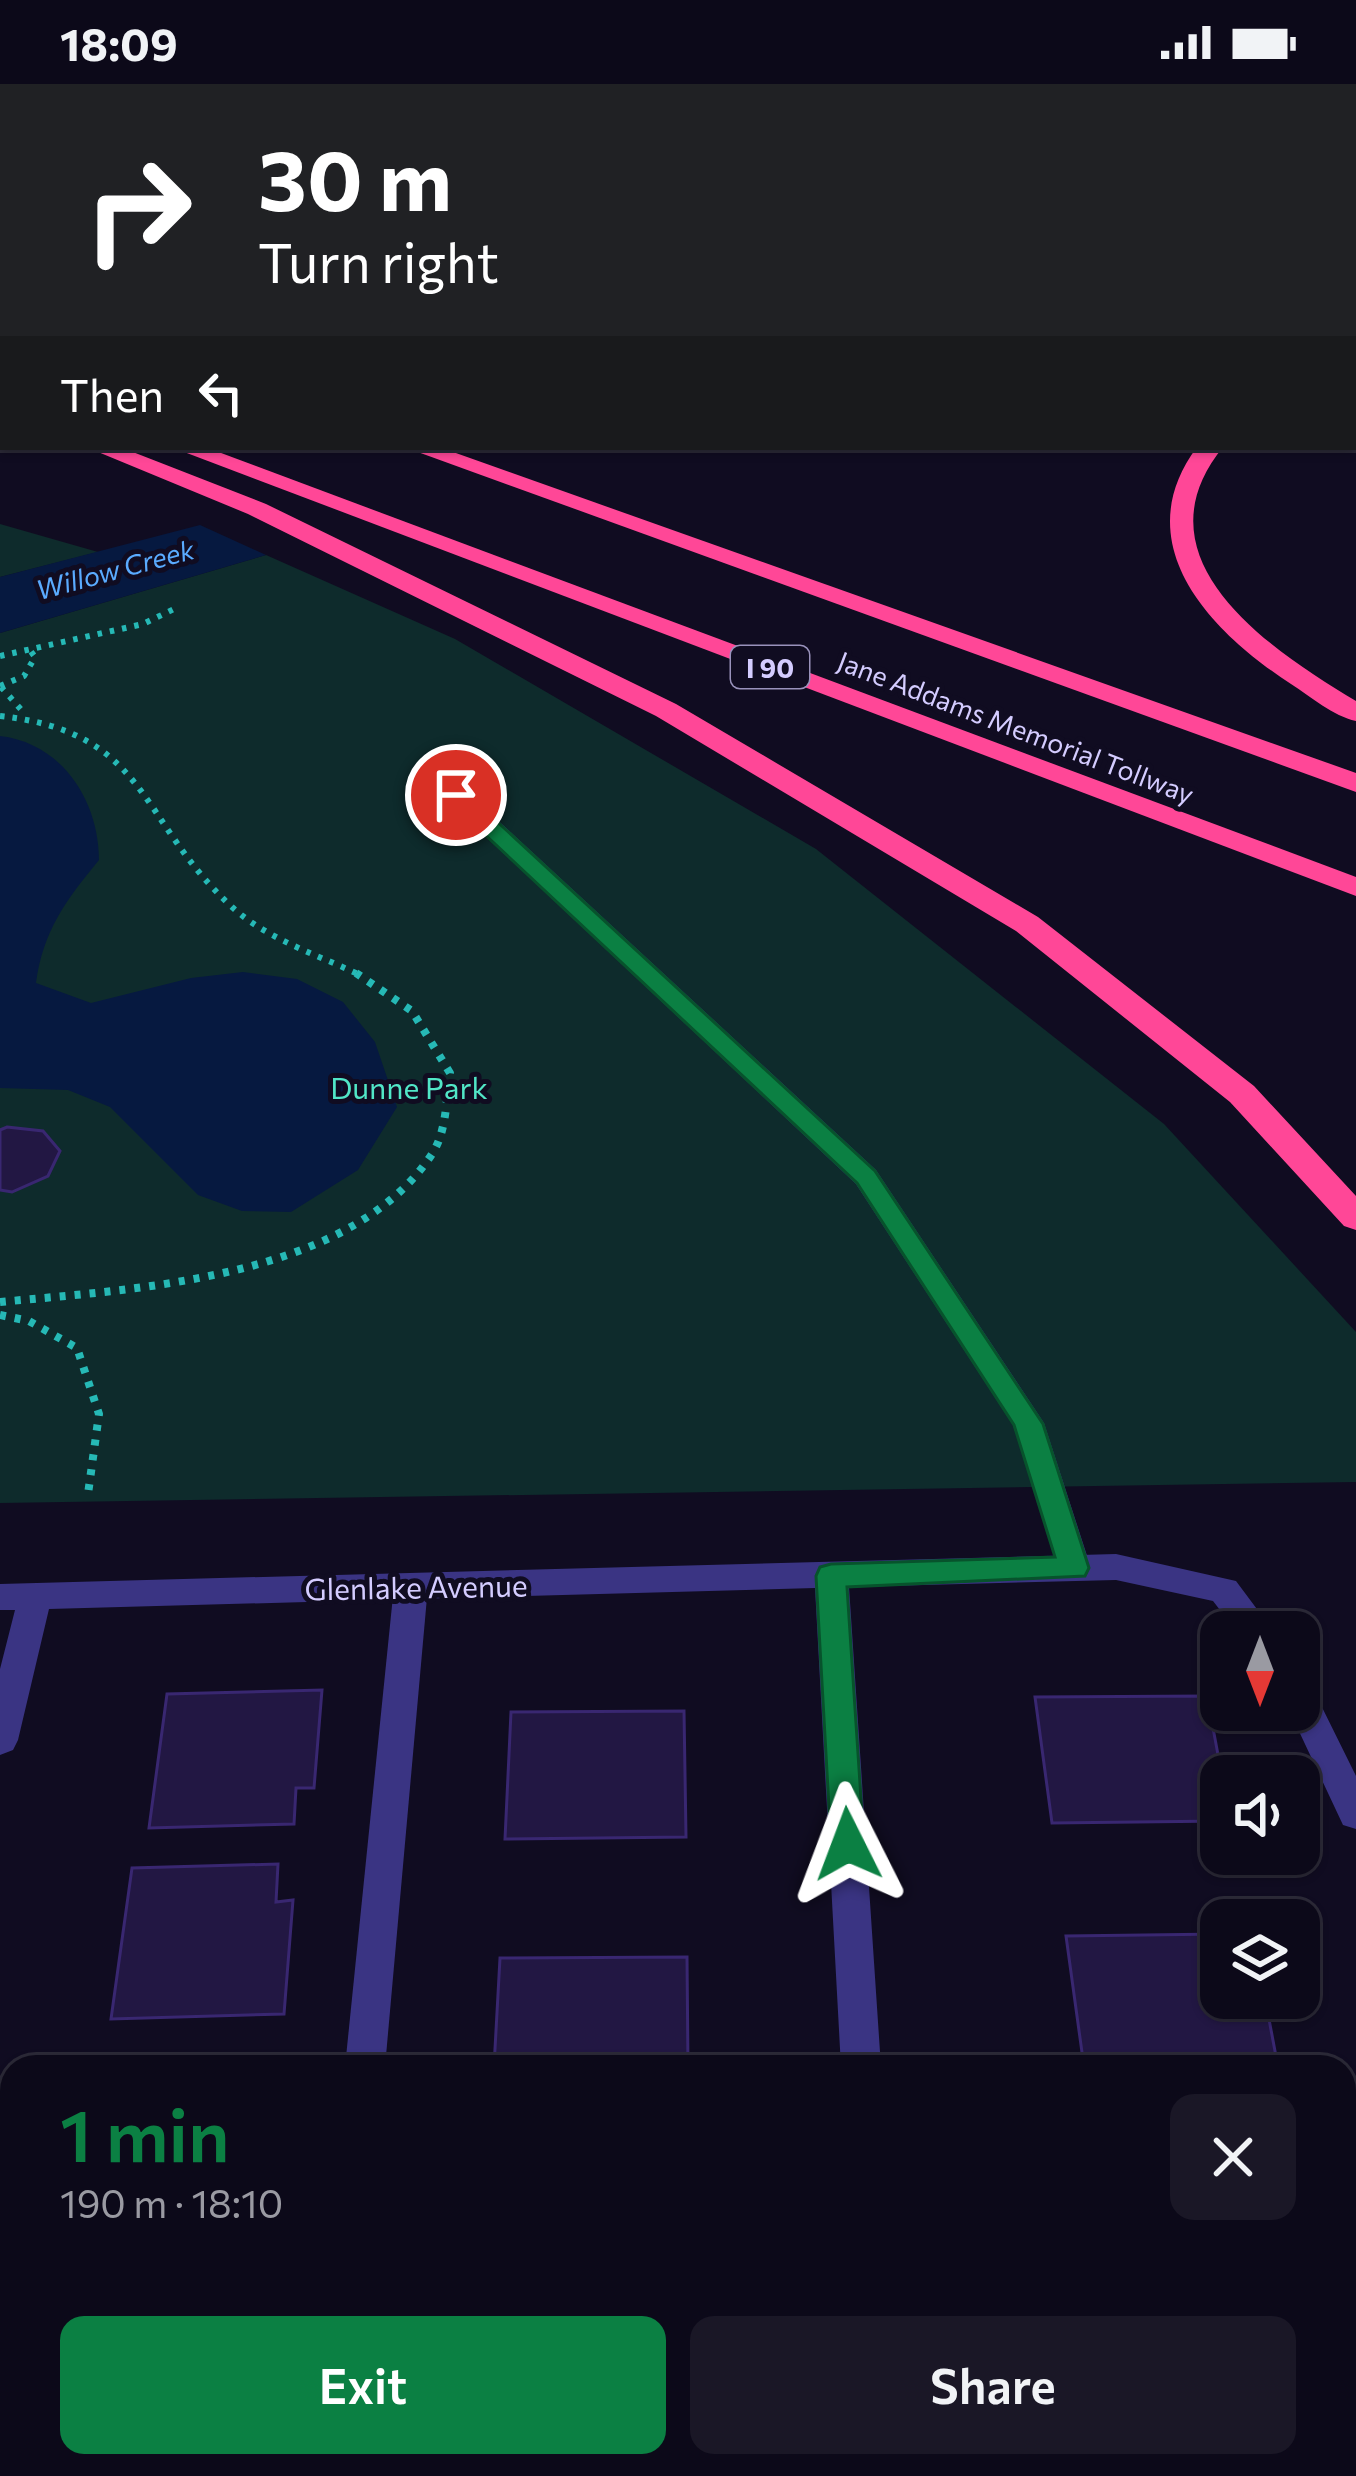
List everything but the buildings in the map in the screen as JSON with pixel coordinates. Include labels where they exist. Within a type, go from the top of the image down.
[{"type":"highway","points":[[106,450],[257,509],[666,710],[1027,924],[1242,1094],[1356,1218]]},
{"type":"highway","name":"Jane Addams Memorial Tollway","points":[[191,450],[1356,887]]},
{"type":"highway","name":"Jane Addams Memorial Tollway","points":[[424,450],[1356,783]]},
{"type":"highway","points":[[1207,450],[1182,506],[1186,557],[1217,610],[1247,638],[1278,665],[1356,713]]},
{"type":"street","points":[[456,795],[866,1177],[1028,1424],[1074,1568]]},
{"type":"street","name":"Glenlake Avenue","points":[[17,1596],[1116,1567],[1224,1590],[1240,1611]]},
{"type":"street","points":[[831,1576],[860,2055]]},
{"type":"street","points":[[366,2055],[411,1586]]},
{"type":"street","points":[[0,1740],[17,1596]]},
{"type":"street","points":[[1316,1731],[1356,1814]]},
{"type":"path","points":[[0,656],[143,624],[174,609]]},
{"type":"path","points":[[26,716],[0,686],[24,676],[35,657],[29,650]]},
{"type":"path","points":[[0,716],[26,716],[80,732],[134,775],[188,860],[236,912],[406,1005],[450,1073],[435,1150],[409,1187],[318,1244],[229,1272],[122,1290],[0,1302]]},
{"type":"path","points":[[0,1316],[29,1321],[77,1348],[99,1414],[88,1494]]},
{"type":"green space","points":[[0,524],[98,552],[0,577]]},
{"type":"green space","name":"Dunne Park","points":[[266,555],[455,639],[816,849],[1164,1124],[1356,1332],[1356,1482],[0,1503],[0,633]]},
{"type":"water","name":"Willow Creek","points":[[200,525],[266,555],[0,633],[0,577]]},
{"type":"water","points":[[0,736],[42,750],[59,763],[84,797],[97,838],[99,860],[58,917],[44,947],[36,983],[91,1003],[191,978],[243,972],[297,979],[343,1002],[375,1042],[397,1107],[358,1170],[291,1212],[242,1211],[198,1195],[110,1107],[68,1090],[0,1088]]},
{"type":"route","points":[[456,795],[866,1177],[1028,1424],[1074,1568],[831,1576],[848,1844]]}]
